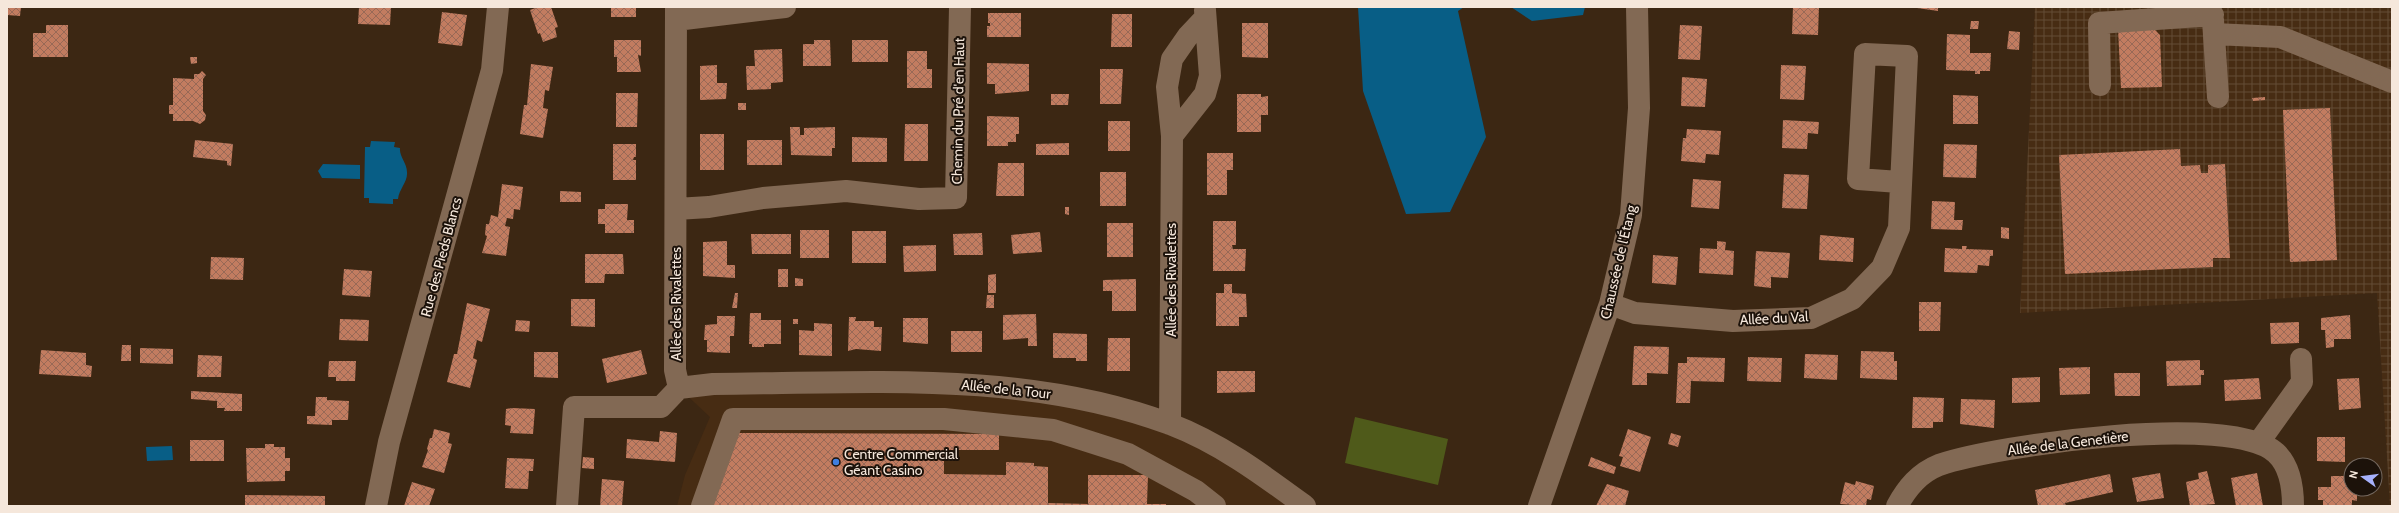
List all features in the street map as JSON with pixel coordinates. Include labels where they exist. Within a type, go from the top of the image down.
[{"type":"street","name":"Rue des Pieds Blancs","points":[[376,506],[389,442],[492,70],[498,7]]},
{"type":"street","points":[[676,13],[785,7]]},
{"type":"street","name":"Chemin du Pré d'en Haut","points":[[676,209],[709,207],[764,198],[846,191],[919,199],[956,198],[960,7]]},
{"type":"street","name":"Chaussée de l'Étang","points":[[1539,506],[1610,304],[1631,215],[1639,108],[1636,7]]},
{"type":"street","name":"Allée des Rivalettes","points":[[1172,136],[1205,94],[1210,76],[1205,12]]},
{"type":"street","name":"Allée des Rivalettes","points":[[1170,424],[1172,136],[1167,88],[1172,59],[1205,12]]},
{"type":"street","name":"Allée des Rivalettes","points":[[676,13],[675,370],[679,388]]},
{"type":"street","points":[[2100,85],[2099,23],[2213,19],[2280,37],[2392,82]]},
{"type":"street","points":[[2213,19],[2218,97]]},
{"type":"street","name":"Allée du Val","points":[[1610,304],[1635,313],[1733,321],[1811,318],[1852,299],[1882,268],[1899,228],[1899,182],[1907,56],[1865,54],[1858,179],[1899,182]]},
{"type":"street","points":[[2259,442],[2302,382],[2301,359]]},
{"type":"street","name":"Allée de la Tour","points":[[679,388],[714,384],[941,383],[1021,388],[1083,399],[1170,424],[1235,456],[1305,506]]},
{"type":"street","points":[[567,506],[574,407],[661,407],[679,388]]},
{"type":"street","points":[[702,506],[733,419],[944,419],[1053,430],[1128,454],[1196,491],[1215,506]]},
{"type":"street","name":"Allée de la Genetière","points":[[1897,506],[1908,487],[1921,475],[1939,465],[2029,446],[2108,435],[2152,434],[2219,436],[2259,442],[2276,453],[2288,471],[2294,506]]},
{"type":"shaded area","points":[[2035,7],[2392,7],[2392,506],[2390,506],[2377,293],[2020,313]]},
{"type":"shaded area","points":[[941,383],[1170,424],[1305,506],[677,506],[685,475],[710,417],[679,388]]},
{"type":"green space","points":[[1355,417],[1448,439],[1438,485],[1345,463]]},
{"type":"water","points":[[1358,7],[1464,7],[1458,11],[1486,137],[1450,212],[1406,214],[1363,91]]},
{"type":"water","points":[[1511,7],[1585,7],[1583,15],[1532,21]]},
{"type":"water","points":[[371,141],[395,142],[394,147],[400,148],[407,169],[407,176],[398,199],[393,199],[393,204],[369,203],[369,198],[364,198],[365,147],[370,147]]},
{"type":"water","points":[[323,164],[360,165],[360,179],[322,178],[318,171]]},
{"type":"water","points":[[172,446],[173,460],[147,461],[146,447]]},
{"type":"building","points":[[7,7],[21,7],[20,16],[7,15]]},
{"type":"building","points":[[359,7],[391,7],[390,25],[358,24]]},
{"type":"building","points":[[538,7],[551,7],[558,27],[555,28],[557,37],[543,42],[540,33],[538,34],[530,10]]},
{"type":"building","points":[[611,7],[636,7],[636,17],[611,17]]},
{"type":"building","points":[[1793,7],[1819,7],[1818,35],[1792,34]]},
{"type":"building","points":[[1910,7],[1938,7],[1938,11]]},
{"type":"building","points":[[442,12],[467,15],[462,46],[438,43]]},
{"type":"building","points":[[988,13],[1021,13],[1021,37],[987,37],[987,26],[990,26],[990,23],[988,23]]},
{"type":"building","points":[[1112,14],[1132,14],[1132,47],[1111,47]]},
{"type":"building","points":[[1971,21],[1979,21],[1978,29],[1970,29]]},
{"type":"building","points":[[1242,23],[1268,23],[1268,58],[1242,57]]},
{"type":"building","points":[[46,25],[68,25],[68,57],[33,57],[33,33],[46,33]]},
{"type":"building","points":[[1680,25],[1702,26],[1700,60],[1678,59]]},
{"type":"building","points":[[2152,27],[2160,35],[2162,87],[2121,88],[2118,29]]},
{"type":"building","points":[[2009,31],[2020,32],[2019,50],[2007,49]]},
{"type":"building","points":[[1947,34],[1970,35],[1970,53],[1991,53],[1990,71],[1980,71],[1980,74],[1975,74],[1975,71],[1946,70]]},
{"type":"building","points":[[614,40],[641,40],[641,56],[638,55],[641,72],[617,72],[617,57],[614,57]]},
{"type":"building","points":[[814,40],[830,40],[831,66],[803,66],[803,44],[814,44]]},
{"type":"building","points":[[852,40],[888,40],[888,62],[852,62]]},
{"type":"building","points":[[782,49],[783,82],[771,83],[771,89],[747,90],[746,66],[755,66],[754,50]]},
{"type":"building","points":[[907,51],[927,51],[927,69],[932,69],[932,88],[907,88]]},
{"type":"building","points":[[190,57],[197,57],[197,63],[191,64]]},
{"type":"building","points":[[987,63],[1029,64],[1029,91],[995,94],[995,84],[987,84]]},
{"type":"building","points":[[531,64],[553,67],[549,91],[545,90],[543,108],[548,109],[543,138],[520,134],[524,105],[527,105]]},
{"type":"building","points":[[717,65],[717,83],[727,83],[726,99],[700,100],[700,66]]},
{"type":"building","points":[[1781,65],[1806,66],[1804,100],[1780,99]]},
{"type":"building","points":[[1100,69],[1123,69],[1121,104],[1100,104]]},
{"type":"building","points":[[202,71],[206,75],[203,79],[203,111],[206,115],[205,120],[200,124],[193,121],[173,121],[173,114],[169,114],[169,105],[173,105],[173,78],[194,79],[194,74],[199,74]]},
{"type":"building","points":[[1682,77],[1707,79],[1705,107],[1681,106]]},
{"type":"building","points":[[616,93],[638,93],[637,127],[616,127]]},
{"type":"building","points":[[1051,94],[1069,94],[1068,105],[1051,105]]},
{"type":"building","points":[[1237,94],[1261,94],[1261,97],[1268,96],[1268,115],[1261,115],[1261,132],[1237,132]]},
{"type":"building","points":[[1953,95],[1978,96],[1978,124],[1953,124]]},
{"type":"building","points":[[2265,97],[2265,100],[2253,101],[2252,98]]},
{"type":"building","points":[[738,103],[746,103],[746,110],[738,110]]},
{"type":"building","points":[[2330,108],[2337,260],[2290,262],[2283,110]]},
{"type":"building","points":[[987,116],[1019,117],[1019,134],[1016,134],[1016,142],[1008,142],[1008,146],[987,146]]},
{"type":"building","points":[[1783,120],[1819,122],[1818,134],[1808,133],[1807,149],[1782,148]]},
{"type":"building","points":[[1108,121],[1130,121],[1130,151],[1108,151]]},
{"type":"building","points":[[905,124],[928,124],[928,161],[904,161]]},
{"type":"building","points":[[790,127],[800,127],[800,135],[804,135],[804,128],[835,127],[835,148],[832,148],[832,156],[791,155]]},
{"type":"building","points":[[1687,129],[1721,131],[1719,155],[1706,154],[1705,163],[1681,161],[1683,138],[1686,138]]},
{"type":"building","points":[[700,134],[724,134],[724,170],[700,170]]},
{"type":"building","points":[[852,137],[887,138],[887,162],[852,162]]},
{"type":"building","points":[[195,140],[233,144],[231,166],[227,165],[227,161],[193,157]]},
{"type":"building","points":[[747,140],[782,140],[782,165],[747,165]]},
{"type":"building","points":[[1069,143],[1069,155],[1036,155],[1036,144]]},
{"type":"building","points":[[613,144],[636,144],[636,157],[634,157],[633,160],[636,160],[636,180],[613,180]]},
{"type":"building","points":[[1944,144],[1977,145],[1976,178],[1943,177]]},
{"type":"building","points":[[2180,149],[2181,166],[2200,165],[2201,173],[2208,173],[2208,165],[2225,164],[2230,258],[2213,258],[2213,267],[2065,274],[2059,155]]},
{"type":"building","points":[[1207,153],[1233,153],[1233,170],[1227,170],[1227,195],[1207,195]]},
{"type":"building","points":[[998,163],[1024,163],[1024,196],[996,196]]},
{"type":"building","points":[[1100,172],[1126,172],[1126,206],[1100,206]]},
{"type":"building","points":[[1784,174],[1809,175],[1807,209],[1782,208]]},
{"type":"building","points":[[1693,179],[1721,181],[1719,209],[1691,207]]},
{"type":"building","points":[[502,184],[523,187],[520,210],[514,209],[513,219],[507,218],[505,226],[510,227],[506,256],[482,253],[487,236],[485,235],[486,224],[489,224],[491,215],[498,217]]},
{"type":"building","points":[[560,191],[581,192],[581,202],[560,202]]},
{"type":"building","points":[[1932,201],[1955,202],[1954,220],[1963,220],[1962,230],[1931,229]]},
{"type":"building","points":[[605,204],[628,204],[627,220],[634,220],[634,233],[605,233],[605,224],[598,224],[598,209],[605,209]]},
{"type":"building","points":[[1065,207],[1069,207],[1069,215],[1065,214]]},
{"type":"building","points":[[1213,221],[1236,221],[1236,245],[1232,245],[1233,249],[1246,249],[1245,271],[1213,271]]},
{"type":"building","points":[[1107,223],[1133,223],[1133,257],[1107,257]]},
{"type":"building","points":[[2001,227],[2009,228],[2009,239],[2001,238]]},
{"type":"building","points":[[800,230],[829,230],[829,258],[800,258]]},
{"type":"building","points":[[852,231],[886,231],[886,263],[852,263]]},
{"type":"building","points":[[1040,232],[1042,252],[1013,254],[1011,235]]},
{"type":"building","points":[[982,233],[983,255],[954,255],[953,234]]},
{"type":"building","points":[[751,234],[791,234],[791,254],[752,254]]},
{"type":"building","points":[[1820,235],[1854,238],[1853,262],[1819,260]]},
{"type":"building","points":[[727,241],[727,265],[735,265],[735,278],[703,276],[703,242]]},
{"type":"building","points":[[1717,241],[1726,242],[1725,250],[1734,251],[1733,275],[1699,273],[1700,248],[1717,249]]},
{"type":"building","points":[[936,245],[936,271],[904,272],[903,246]]},
{"type":"building","points":[[1962,246],[1967,246],[1966,249],[1993,250],[1993,256],[1990,256],[1989,266],[1978,265],[1977,273],[1944,272],[1945,248],[1962,249]]},
{"type":"building","points":[[1756,251],[1790,253],[1788,278],[1771,277],[1771,288],[1754,286]]},
{"type":"building","points":[[585,254],[623,254],[624,274],[605,274],[604,283],[585,283]]},
{"type":"building","points":[[1653,255],[1678,257],[1676,285],[1652,283]]},
{"type":"building","points":[[211,257],[244,258],[243,280],[210,279]]},
{"type":"building","points":[[344,269],[372,271],[370,297],[342,295]]},
{"type":"building","points":[[778,269],[788,269],[788,287],[778,287]]},
{"type":"building","points":[[996,274],[996,293],[988,293],[988,275]]},
{"type":"building","points":[[795,278],[803,279],[803,286],[795,286]]},
{"type":"building","points":[[1136,279],[1136,311],[1112,311],[1112,291],[1103,291],[1103,280]]},
{"type":"building","points":[[1224,284],[1232,284],[1232,293],[1246,294],[1247,317],[1239,317],[1239,326],[1216,326],[1216,293],[1224,293]]},
{"type":"building","points":[[735,293],[738,293],[737,308],[732,308]]},
{"type":"building","points":[[987,295],[994,295],[994,308],[986,308]]},
{"type":"building","points":[[571,299],[595,299],[595,327],[571,326]]},
{"type":"building","points":[[1919,302],[1941,302],[1940,331],[1919,331]]},
{"type":"building","points":[[467,303],[490,309],[482,342],[477,340],[473,358],[477,360],[470,388],[447,382],[454,354],[457,354]]},
{"type":"building","points":[[750,313],[761,313],[761,320],[781,320],[781,344],[764,344],[764,347],[752,347],[752,344],[749,344]]},
{"type":"building","points":[[1036,314],[1037,346],[1028,346],[1028,338],[1003,340],[1003,315]]},
{"type":"building","points":[[2350,315],[2351,339],[2334,339],[2334,347],[2326,348],[2325,330],[2321,330],[2321,318]]},
{"type":"building","points":[[717,316],[735,316],[734,336],[730,336],[730,353],[707,352],[707,340],[704,340],[705,325],[717,324]]},
{"type":"building","points":[[849,317],[856,317],[855,321],[874,321],[874,327],[882,327],[881,351],[856,349],[848,351]]},
{"type":"building","points":[[903,318],[928,318],[928,344],[903,342]]},
{"type":"building","points":[[340,319],[369,320],[368,341],[339,340]]},
{"type":"building","points":[[793,319],[798,319],[798,324],[793,324]]},
{"type":"building","points":[[516,320],[530,321],[529,332],[515,331]]},
{"type":"building","points":[[2299,322],[2299,343],[2271,344],[2270,323]]},
{"type":"building","points":[[814,323],[832,324],[832,356],[799,355],[799,330],[814,331]]},
{"type":"building","points":[[951,331],[982,331],[982,352],[951,352]]},
{"type":"building","points":[[1053,333],[1087,334],[1087,361],[1076,361],[1076,358],[1053,358]]},
{"type":"building","points":[[1108,338],[1130,338],[1130,371],[1107,371]]},
{"type":"building","points":[[122,345],[131,345],[131,361],[121,361]]},
{"type":"building","points":[[1634,346],[1669,347],[1668,374],[1647,373],[1647,385],[1632,385]]},
{"type":"building","points":[[140,348],[173,349],[173,364],[140,363]]},
{"type":"building","points":[[41,350],[86,353],[86,365],[92,366],[91,377],[39,374]]},
{"type":"building","points":[[641,350],[647,374],[607,383],[602,359]]},
{"type":"building","points":[[1861,351],[1894,352],[1894,361],[1897,361],[1897,380],[1860,378]]},
{"type":"building","points":[[534,352],[558,352],[558,378],[534,377]]},
{"type":"building","points":[[1805,354],[1838,355],[1837,380],[1804,378]]},
{"type":"building","points":[[198,355],[222,356],[221,377],[197,377]]},
{"type":"building","points":[[1687,357],[1725,358],[1724,382],[1691,381],[1690,403],[1676,403],[1678,363],[1687,363]]},
{"type":"building","points":[[1748,357],[1782,358],[1781,382],[1747,381]]},
{"type":"building","points":[[2200,360],[2200,370],[2204,370],[2204,375],[2201,375],[2201,385],[2167,386],[2166,361]]},
{"type":"building","points":[[329,361],[356,361],[355,381],[336,381],[336,377],[328,377]]},
{"type":"building","points":[[2090,367],[2090,394],[2060,395],[2059,368]]},
{"type":"building","points":[[1217,371],[1255,371],[1255,392],[1217,393]]},
{"type":"building","points":[[2114,373],[2140,373],[2140,396],[2115,396]]},
{"type":"building","points":[[2040,377],[2040,402],[2012,403],[2012,378]]},
{"type":"building","points":[[2259,378],[2261,399],[2225,401],[2224,380]]},
{"type":"building","points":[[2359,378],[2361,408],[2339,410],[2337,379]]},
{"type":"building","points":[[191,391],[242,394],[242,411],[224,411],[225,408],[217,408],[217,401],[191,399]]},
{"type":"building","points":[[316,397],[327,397],[327,400],[349,401],[348,420],[332,420],[332,425],[307,424],[307,416],[315,416]]},
{"type":"building","points":[[1913,397],[1944,398],[1943,422],[1933,422],[1933,428],[1912,428]]},
{"type":"building","points":[[1961,399],[1995,400],[1994,428],[1960,424]]},
{"type":"building","points":[[506,409],[535,409],[533,434],[510,433],[511,426],[505,425]]},
{"type":"building","points":[[434,429],[450,433],[448,443],[452,444],[444,473],[422,467]]},
{"type":"building","points":[[1628,429],[1651,437],[1640,472],[1620,466],[1623,457],[1619,456]]},
{"type":"building","points":[[660,431],[677,433],[675,462],[626,458],[627,439],[659,442]]},
{"type":"building","name":"Centre Commercial Géant Casino","points":[[739,433],[999,434],[999,450],[944,450],[944,474],[1006,475],[1006,462],[1034,463],[1034,466],[1048,467],[1048,503],[1088,504],[1088,475],[1148,475],[1147,504],[1166,504],[1166,506],[711,506]]},
{"type":"building","points":[[1671,433],[1681,436],[1678,447],[1668,444]]},
{"type":"building","points":[[2317,437],[2345,437],[2345,457],[2343,457],[2343,462],[2317,461]]},
{"type":"building","points":[[190,440],[224,440],[224,461],[190,461]]},
{"type":"building","points":[[265,444],[274,444],[274,447],[285,447],[285,458],[290,458],[290,471],[285,471],[285,481],[247,482],[246,448],[265,448]]},
{"type":"building","points":[[583,457],[594,458],[594,469],[582,468]]},
{"type":"building","points":[[1591,457],[1616,467],[1614,474],[1588,466]]},
{"type":"building","points":[[507,458],[534,459],[533,471],[529,471],[528,489],[505,488]]},
{"type":"building","points":[[2207,471],[2215,504],[2190,506],[2186,482],[2199,479],[2198,473]]},
{"type":"building","points":[[2160,473],[2164,498],[2137,502],[2132,478]]},
{"type":"building","points":[[2257,473],[2263,506],[2236,506],[2231,478]]},
{"type":"building","points":[[2110,474],[2113,492],[2065,503],[2066,506],[2038,506],[2035,490]]},
{"type":"building","points":[[2331,476],[2343,476],[2343,497],[2357,497],[2357,501],[2352,500],[2352,506],[2323,506],[2323,500],[2318,500],[2318,487],[2331,487]]},
{"type":"building","points":[[602,479],[624,481],[622,506],[600,506]]},
{"type":"building","points":[[1856,481],[1874,486],[1871,500],[1867,499],[1866,506],[1840,504],[1845,482],[1855,485]]},
{"type":"building","points":[[412,482],[435,489],[429,506],[404,506]]},
{"type":"building","points":[[1607,484],[1629,491],[1625,506],[1596,506]]},
{"type":"building","points":[[245,495],[325,496],[325,506],[245,506]]},
{"type":"place","name":"Centre Commercial Géant Casino","points":[[836,462]]}]
